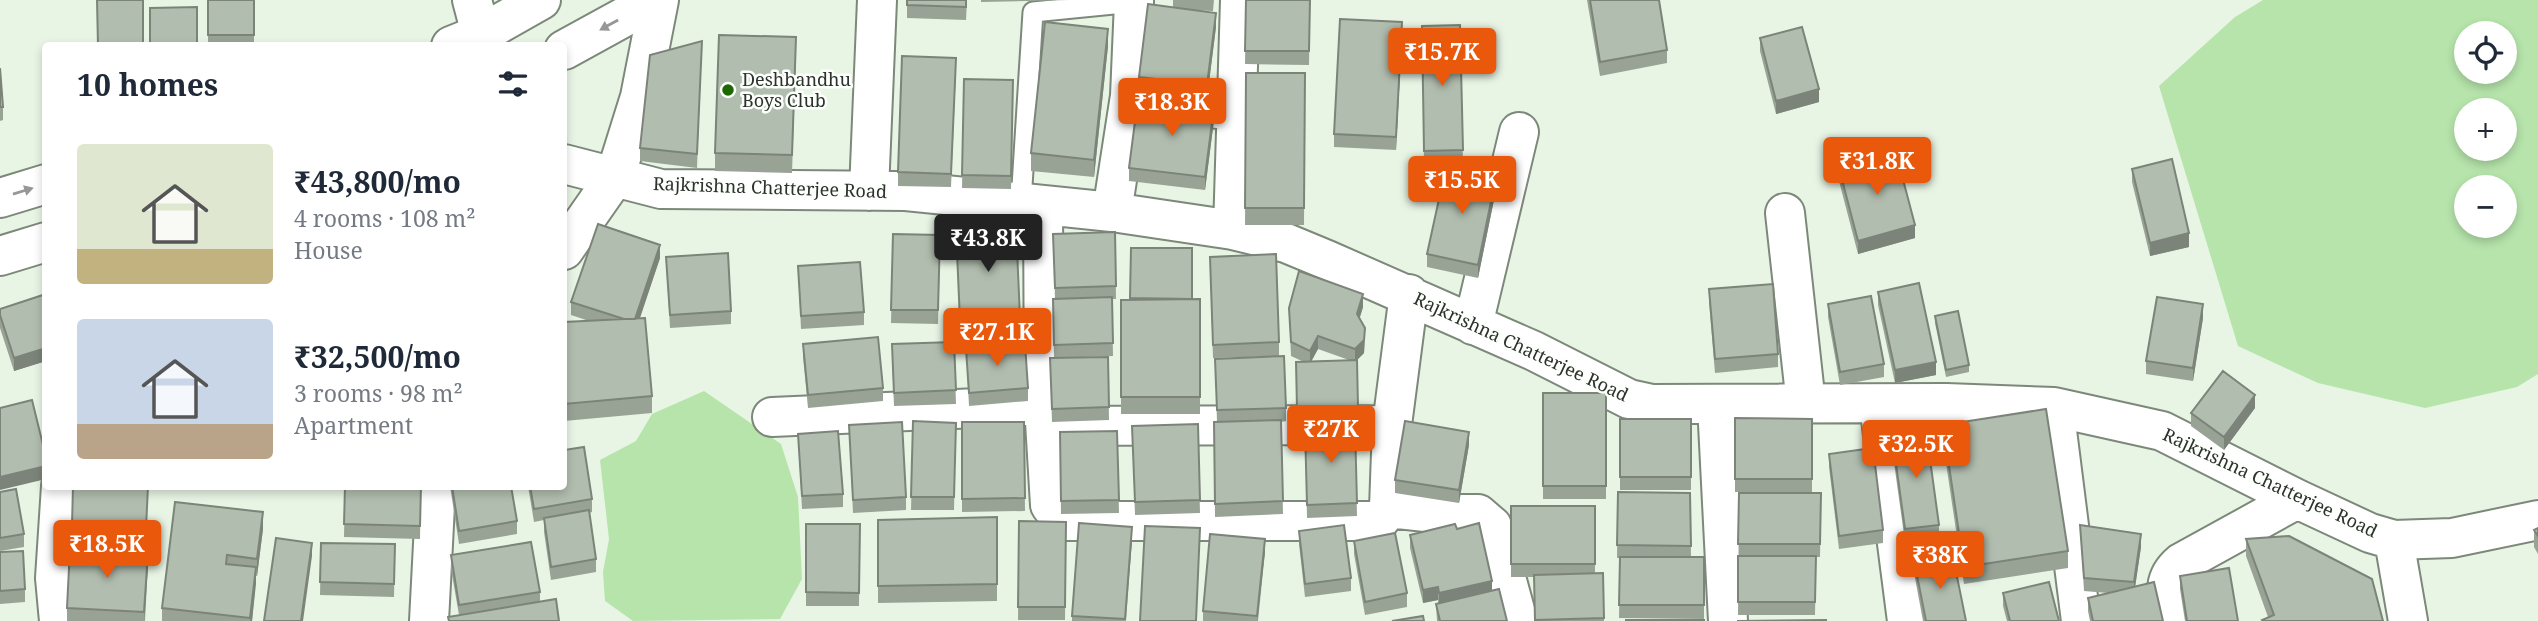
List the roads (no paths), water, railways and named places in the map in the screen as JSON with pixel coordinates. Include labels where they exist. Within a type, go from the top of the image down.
[{"type":"street","points":[[468,26],[541,0]]},
{"type":"street","points":[[567,48],[657,0]]},
{"type":"street","points":[[567,246],[615,177],[640,97],[657,0]]},
{"type":"street","points":[[869,191],[877,0]]},
{"type":"street","points":[[1233,230],[1240,0]]},
{"type":"street","points":[[1112,212],[1130,96],[1134,2]]},
{"type":"street","points":[[1130,96],[1236,112]]},
{"type":"street","points":[[1472,325],[1519,132]]},
{"type":"street","name":"Rajkrishna Chatterjee Road","points":[[567,165],[661,189],[906,191],[1112,212],[1233,230],[1286,243],[1409,294],[1629,399],[1652,404],[2054,407],[2162,431],[2297,499],[2370,533],[2394,540],[2452,538],[2538,520]]},
{"type":"street","points":[[0,198],[42,185]]},
{"type":"street","points":[[1032,204],[1050,505],[1062,521],[1379,521],[1388,508],[1392,425],[1409,294]]},
{"type":"street","points":[[1785,212],[1806,404]]},
{"type":"street","points":[[0,256],[42,243]]},
{"type":"street","points":[[1717,404],[1728,621]]},
{"type":"street","points":[[1879,404],[1907,621]]},
{"type":"street","points":[[2054,407],[2081,621]]},
{"type":"street","points":[[772,417],[1045,416],[1392,425]]},
{"type":"street","points":[[60,621],[55,578],[61,490]]},
{"type":"street","points":[[429,621],[436,490]]},
{"type":"street","points":[[2171,621],[2165,587],[2170,572],[2181,563],[2297,499]]},
{"type":"street","points":[[1388,508],[1444,514],[1478,514],[1492,526],[1518,621]]},
{"type":"street","points":[[2394,540],[2408,621]]},
{"type":"lane","points":[[1032,204],[1033,12],[1134,2]]},
{"type":"place","name":"Deshbandhu Boys Club","points":[[728,90]]}]
